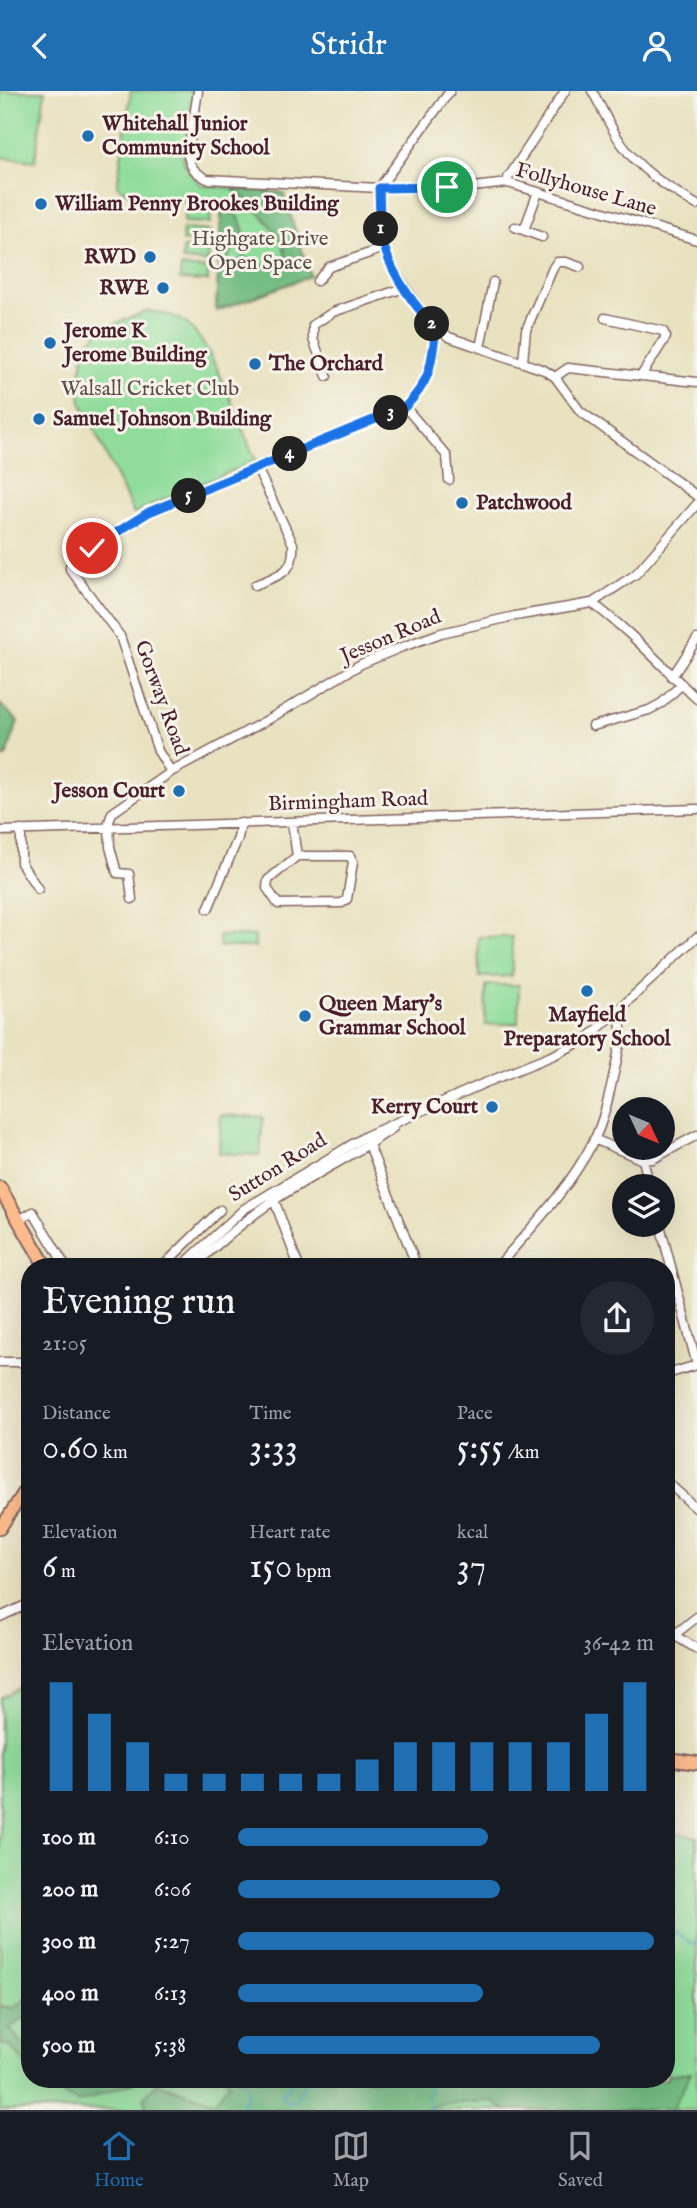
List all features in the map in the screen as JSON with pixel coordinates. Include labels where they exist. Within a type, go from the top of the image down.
[{"type":"highway","points":[[0,1188],[41,1258]]},
{"type":"highway","points":[[675,1760],[697,1763]]},
{"type":"main road","points":[[0,1529],[21,1496]]},
{"type":"street","name":"Follyhouse Lane","points":[[198,91],[188,155],[190,164],[198,174],[207,179],[379,188],[460,188],[508,183],[697,240]]},
{"type":"street","points":[[450,91],[379,188],[384,248],[404,288],[436,328],[449,337],[523,361],[555,377],[580,411],[697,496]]},
{"type":"street","points":[[508,183],[508,178],[565,91]]},
{"type":"street","points":[[592,91],[631,156],[658,181],[697,205]]},
{"type":"street","points":[[524,230],[538,192]]},
{"type":"street","points":[[515,227],[542,237]]},
{"type":"street","points":[[317,281],[329,267],[384,248]]},
{"type":"street","points":[[523,361],[526,330],[553,268],[557,262],[580,267]]},
{"type":"street","points":[[326,375],[313,339],[313,325],[333,312],[404,288]]},
{"type":"street","points":[[480,348],[496,288]]},
{"type":"street","points":[[606,318],[663,331],[665,334],[666,337],[641,376]]},
{"type":"street","points":[[436,328],[431,368],[422,389],[405,407],[447,456],[449,480]]},
{"type":"street","points":[[555,377],[568,369],[697,381]]},
{"type":"street","name":"Gorway Road","points":[[171,772],[158,751],[120,636],[70,566],[92,548],[149,512],[405,407]]},
{"type":"street","points":[[255,585],[262,577],[285,572],[294,558],[293,544],[257,468]]},
{"type":"street","points":[[697,504],[636,574],[592,603],[621,625],[671,677],[697,699]]},
{"type":"street","name":"Jesson Road","points":[[109,828],[112,813],[171,772],[269,719],[362,664],[441,633],[515,616],[592,603]]},
{"type":"street","points":[[671,677],[697,639]]},
{"type":"street","points":[[596,722],[649,710],[662,703],[682,684]]},
{"type":"street","name":"Birmingham Road","points":[[0,831],[697,809]]},
{"type":"street","points":[[292,822],[297,856]]},
{"type":"street","points":[[208,909],[238,838],[241,823]]},
{"type":"street","points":[[109,828],[110,847],[117,873],[129,874],[132,899]]},
{"type":"street","points":[[21,830],[21,863],[38,889]]},
{"type":"street","points":[[297,856],[350,856],[353,862],[347,899],[342,902],[278,904],[267,888],[268,880],[297,856]]},
{"type":"street","name":"Sutton Road","points":[[190,1258],[244,1209],[271,1191],[407,1118],[577,1044],[598,1030],[697,937]]},
{"type":"street","points":[[505,1258],[561,1193],[594,1139],[610,1091],[621,1038],[621,1020],[616,1011]]},
{"type":"street","points":[[676,1146],[697,1135]]},
{"type":"street","points":[[594,1139],[612,1147]]},
{"type":"street","points":[[367,1140],[413,1258]]},
{"type":"street","name":"Sutton Road","points":[[207,1258],[231,1232],[367,1140]]},
{"type":"street","points":[[643,1160],[647,1174]]},
{"type":"street","points":[[271,1191],[296,1258]]},
{"type":"street","points":[[171,1258],[220,1210]]},
{"type":"street","points":[[19,1220],[33,1212],[61,1258]]},
{"type":"street","points":[[663,1237],[669,1258]]},
{"type":"street","points":[[190,1240],[200,1258]]},
{"type":"street","points":[[675,1282],[697,1365],[675,1372]]},
{"type":"street","points":[[0,1362],[21,1362]]},
{"type":"street","points":[[675,1489],[697,1509]]},
{"type":"street","points":[[0,1617],[21,1608]]},
{"type":"street","points":[[675,1630],[697,1617]]},
{"type":"street","points":[[675,1636],[697,1649]]},
{"type":"green space","points":[[0,91],[45,91],[35,161],[0,157]]},
{"type":"green space","name":"Highgate Drive Open Space","points":[[131,91],[193,91],[183,159],[188,170],[202,185],[283,193],[310,276],[216,311],[222,203],[135,198],[117,186]]},
{"type":"green space","points":[[232,189],[283,193],[310,276],[216,311],[222,203],[226,203],[239,218],[244,232],[224,264],[226,273],[243,258],[270,266],[282,264],[286,257],[272,228],[257,210]]},
{"type":"green space","points":[[185,210],[211,211],[210,223],[184,222]]},
{"type":"green space","points":[[183,229],[210,231],[209,243],[182,241]]},
{"type":"green space","points":[[183,248],[209,250],[208,262],[182,260]]},
{"type":"green space","points":[[181,267],[208,269],[208,281],[180,280]]},
{"type":"green space","name":"Walsall Cricket Club","points":[[148,311],[180,319],[204,344],[256,461],[134,514],[81,402],[80,378],[85,352],[93,338],[111,326]]},
{"type":"green space","points":[[0,704],[18,721],[6,757],[0,757]]},
{"type":"green space","points":[[219,936],[255,936],[255,947],[220,947]]},
{"type":"green space","points":[[478,937],[512,937],[512,976],[479,977]]},
{"type":"green space","points":[[486,985],[519,985],[518,1023],[485,1025]]},
{"type":"green space","points":[[221,1115],[263,1117],[260,1155],[219,1153]]},
{"type":"green space","points":[[21,1687],[21,2088],[675,2088],[675,1833],[697,1837],[697,2110],[0,2110],[0,1698]]},
{"type":"green space","points":[[21,2003],[21,2021],[9,2028],[21,2042],[21,2058],[9,2046],[0,2044],[0,2006],[14,2008]]},
{"type":"green space","points":[[691,2072],[672,2110],[506,2110],[491,2101],[440,2104],[426,2110],[146,2110],[144,2097],[152,2088],[172,2088],[214,2102],[225,2088],[675,2088],[675,2074]]},
{"type":"green space","points":[[54,2088],[118,2088],[78,2103]]},
{"type":"waterway","points":[[675,1933],[697,1946]]},
{"type":"waterway","points":[[239,2110],[247,2095],[246,2088]]},
{"type":"waterway","points":[[289,2088],[280,2094],[287,2103],[296,2100],[302,2088]]},
{"type":"waterway","points":[[428,2100],[429,2088]]},
{"type":"waterway","points":[[429,2104],[431,2110]]},
{"type":"place","name":"Whitehall Junior Community School","points":[[88,136]]},
{"type":"place","name":"William Penny Brookes Building","points":[[41,204]]},
{"type":"place","name":"RWD","points":[[150,257]]},
{"type":"place","name":"RWE","points":[[163,288]]},
{"type":"place","name":"Jerome K Jerome Building","points":[[50,343]]},
{"type":"place","name":"The Orchard","points":[[255,364]]},
{"type":"place","name":"Samuel Johnson Building","points":[[39,419]]},
{"type":"place","name":"Patchwood","points":[[462,503]]},
{"type":"place","name":"Jesson Court","points":[[179,791]]},
{"type":"place","name":"Mayfield Preparatory School","points":[[587,991]]},
{"type":"place","name":"Queen Mary's Grammar School","points":[[305,1016]]},
{"type":"place","name":"Kerry Court","points":[[492,1107]]},
{"type":"route","points":[[92,548],[149,512],[405,407],[422,389],[431,368],[436,328],[404,288],[384,248],[379,188],[447,187]]}]
